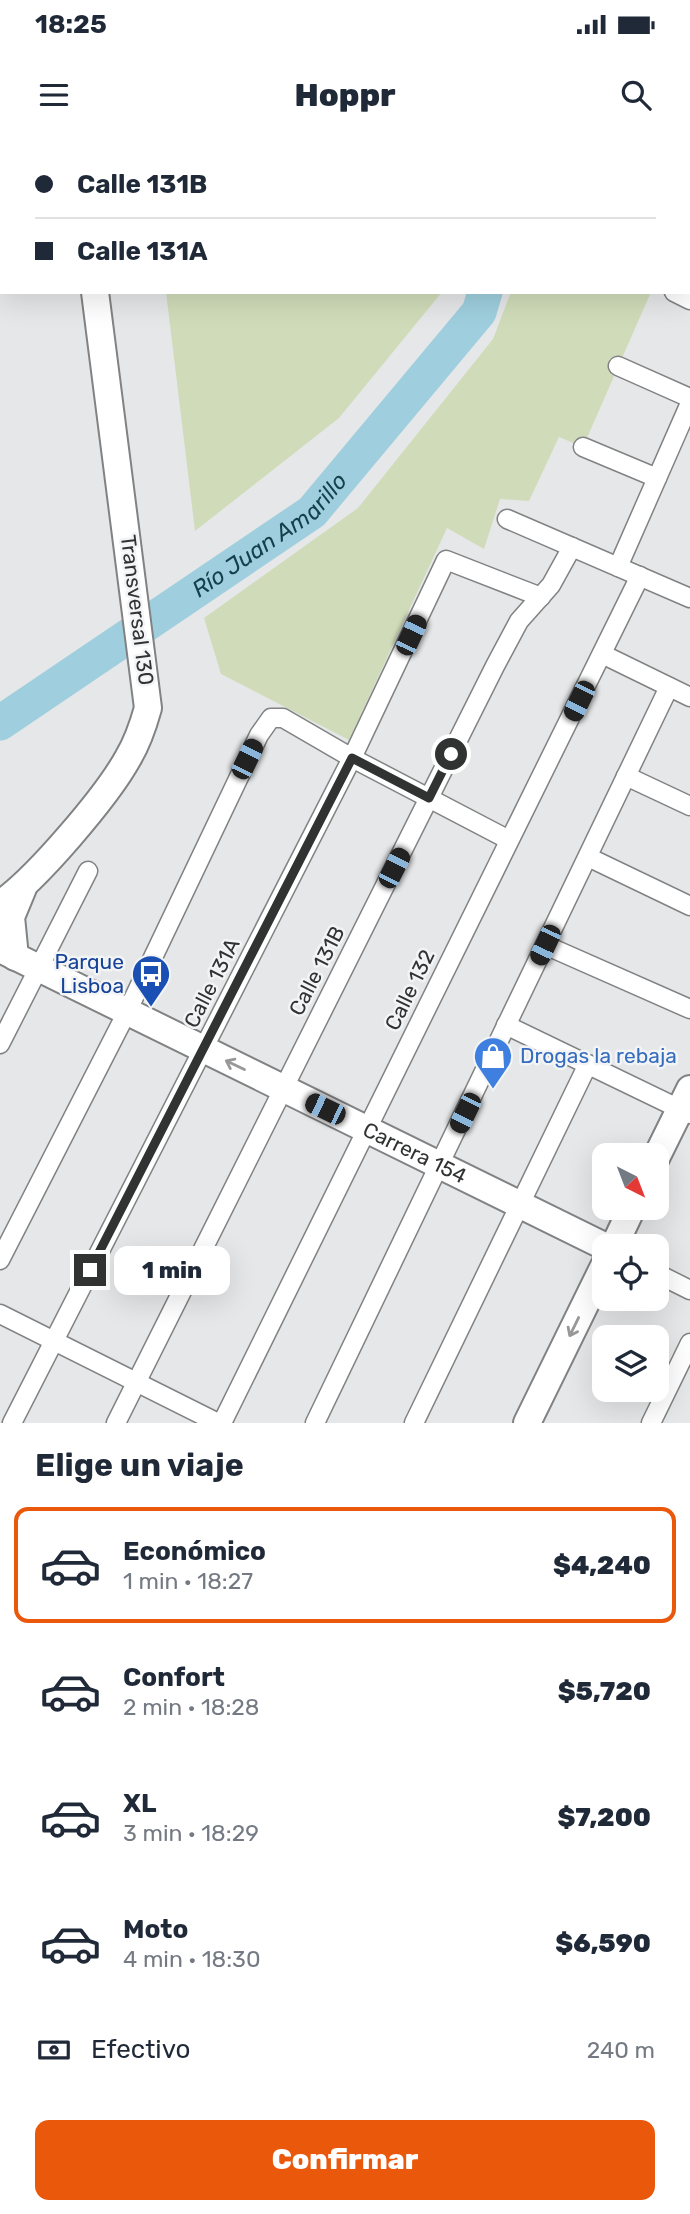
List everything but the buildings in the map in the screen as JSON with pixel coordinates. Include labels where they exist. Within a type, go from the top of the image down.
[{"type":"main road","name":"Transversal 130","points":[[0,904],[23,888],[127,760],[143,726],[148,691],[95,294]]},
{"type":"main road","name":"Transversal 130","points":[[17,958],[11,917],[23,888]]},
{"type":"main road","name":"Carrera 154","points":[[17,958],[592,1240]]},
{"type":"main road","points":[[665,1143],[687,1104]]},
{"type":"main road","points":[[527,1423],[592,1290]]},
{"type":"street","points":[[618,366],[690,400],[618,567]]},
{"type":"street","points":[[583,447],[657,478]]},
{"type":"street","points":[[507,519],[690,598]]},
{"type":"street","name":"Calle 131B","points":[[116,1423],[519,621],[541,597],[572,547]]},
{"type":"street","name":"Calle 131A","points":[[12,1423],[352,758],[446,560],[541,597]]},
{"type":"street","name":"Calle 132","points":[[220,1423],[640,576]]},
{"type":"street","points":[[601,654],[690,697]]},
{"type":"street","points":[[315,1423],[669,687]]},
{"type":"street","points":[[0,1260],[127,1012],[259,735],[271,718],[283,718],[352,758],[509,841]]},
{"type":"street","points":[[626,776],[690,806]]},
{"type":"street","points":[[587,857],[690,906]]},
{"type":"street","points":[[0,1044],[17,958],[88,871]]},
{"type":"street","points":[[545,945],[690,1009]]},
{"type":"street","points":[[506,1026],[687,1104]]},
{"type":"street","points":[[414,1423],[588,1063]]},
{"type":"street","points":[[669,1280],[690,1290]]},
{"type":"street","points":[[0,1314],[220,1423]]},
{"type":"street","points":[[652,1423],[690,1343]]},
{"type":"green space","points":[[166,294],[440,294],[339,418],[195,531]]},
{"type":"green space","points":[[510,294],[650,294],[583,447],[559,437],[529,501],[500,499],[484,549],[447,528],[349,740],[221,674],[204,618],[358,508],[493,339]]},
{"type":"waterway","name":"Río Juan Amarillo","points":[[0,723],[312,512],[479,312],[484,294]]},
{"type":"place","name":"Parque Lisboa","points":[[151,1008]]},
{"type":"place","name":"Drogas la rebaja","points":[[493,1090]]},
{"type":"route","points":[[90,1270],[352,758],[429,798],[451,754]]}]
